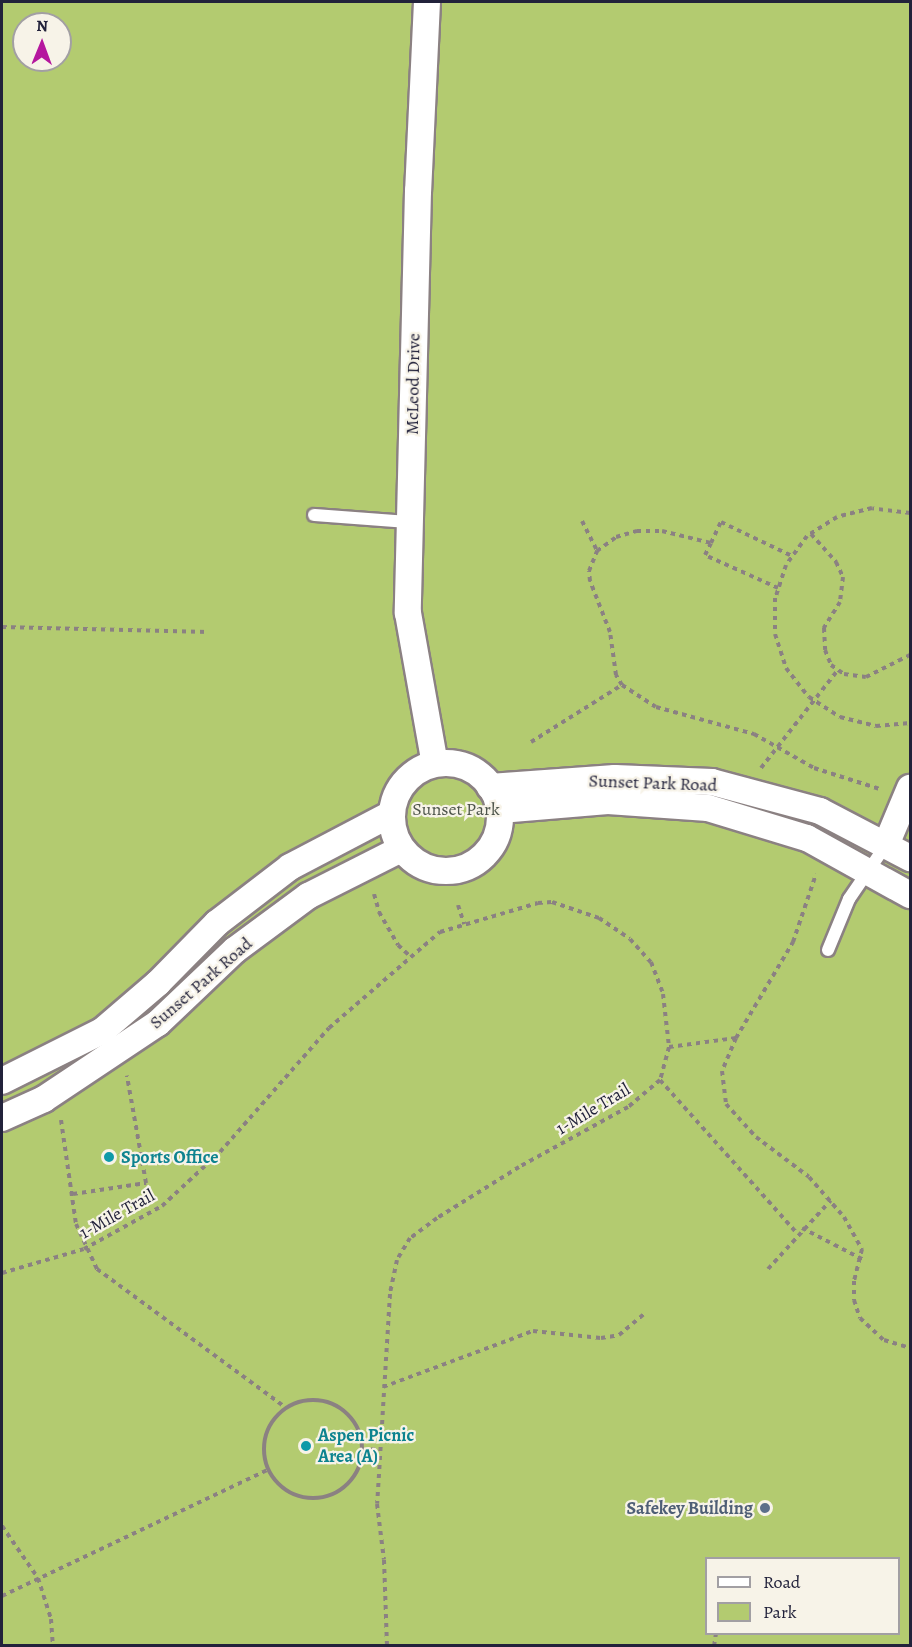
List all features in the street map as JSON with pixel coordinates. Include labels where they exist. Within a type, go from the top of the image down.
[{"type":"street","name":"McLeod Drive","points":[[427,2],[408,613],[435,764]]},
{"type":"street","points":[[453,763],[470,768],[490,787],[500,810],[499,828],[493,844],[466,868],[448,872],[430,869],[401,849],[391,814],[405,782],[418,770],[435,764],[453,763]]},
{"type":"street","name":"Sunset Park Road","points":[[490,787],[615,778],[712,782],[820,811],[910,858]]},
{"type":"street","points":[[886,845],[910,788]]},
{"type":"street","name":"Sunset Park Road","points":[[500,810],[608,801],[708,808],[807,838],[869,869],[910,895]]},
{"type":"street","name":"Sunset Park Road","points":[[2,1081],[102,1031],[158,983],[217,923],[290,867],[391,814]]},
{"type":"street","name":"Sunset Park Road","points":[[2,1118],[44,1099],[158,1023],[235,950],[308,896],[401,849]]},
{"type":"lane","points":[[314,515],[410,522]]},
{"type":"lane","points":[[828,950],[849,899],[886,845]]},
{"type":"path","points":[[910,513],[872,508],[837,517],[811,534],[792,556],[778,588],[775,634],[786,668],[812,699],[840,717],[876,726],[910,723]]},
{"type":"path","points":[[582,521],[597,551]]},
{"type":"path","points":[[778,588],[705,555],[721,522],[792,556]]},
{"type":"path","points":[[711,543],[662,531],[637,531],[616,537],[597,551],[589,571],[590,581],[610,632],[616,675],[622,685],[656,707],[754,734],[824,772],[885,790]]},
{"type":"path","points":[[811,534],[836,562],[843,577],[840,602],[824,628],[825,650],[837,670],[866,677],[910,655]]},
{"type":"path","points":[[2,627],[209,632]]},
{"type":"path","points":[[756,773],[779,747],[812,699],[837,670]]},
{"type":"path","points":[[531,742],[622,685]]},
{"type":"path","points":[[816,873],[793,942],[736,1038],[722,1071],[726,1104],[756,1137],[802,1170],[831,1200],[858,1237],[862,1259],[854,1281],[854,1300],[860,1318],[870,1331],[884,1340],[910,1348]]},
{"type":"path","points":[[375,898],[398,945],[410,956]]},
{"type":"path","name":"1-Mile Trail","points":[[2,1273],[84,1249],[162,1206],[220,1152],[328,1028],[440,932],[538,903],[567,905],[600,918],[630,939],[651,963],[663,994],[669,1047],[660,1080],[628,1107],[519,1167],[410,1239],[397,1260],[390,1294],[377,1504],[387,1593],[387,1646]]},
{"type":"path","points":[[458,905],[464,924]]},
{"type":"path","points":[[669,1047],[736,1038]]},
{"type":"path","points":[[73,1194],[146,1183],[127,1073]]},
{"type":"path","points":[[660,1080],[797,1233]]},
{"type":"path","points":[[60,1117],[76,1224],[84,1249],[106,1276],[286,1408]]},
{"type":"path","points":[[768,1269],[797,1233],[831,1200]]},
{"type":"path","points":[[802,1228],[862,1259]]},
{"type":"path","points":[[383,1387],[534,1331],[601,1338],[619,1335],[646,1312]]},
{"type":"path","points":[[301,1402],[333,1404],[357,1426],[362,1450],[356,1473],[346,1486],[316,1498],[286,1490],[268,1469],[264,1449],[267,1433],[286,1408],[301,1402]]},
{"type":"path","points":[[362,1450],[380,1449]]},
{"type":"path","points":[[2,1596],[268,1469]]},
{"type":"path","points":[[2,1526],[38,1578],[51,1619],[53,1646]]},
{"type":"green space","name":"Sunset Park","points":[[2,2],[910,2],[910,1645],[2,1645]]},
{"type":"place","name":"Sports Office","points":[[109,1157]]},
{"type":"place","name":"Aspen Picnic Area (A)","points":[[306,1446]]},
{"type":"place","name":"Safekey Building","points":[[765,1508]]}]
